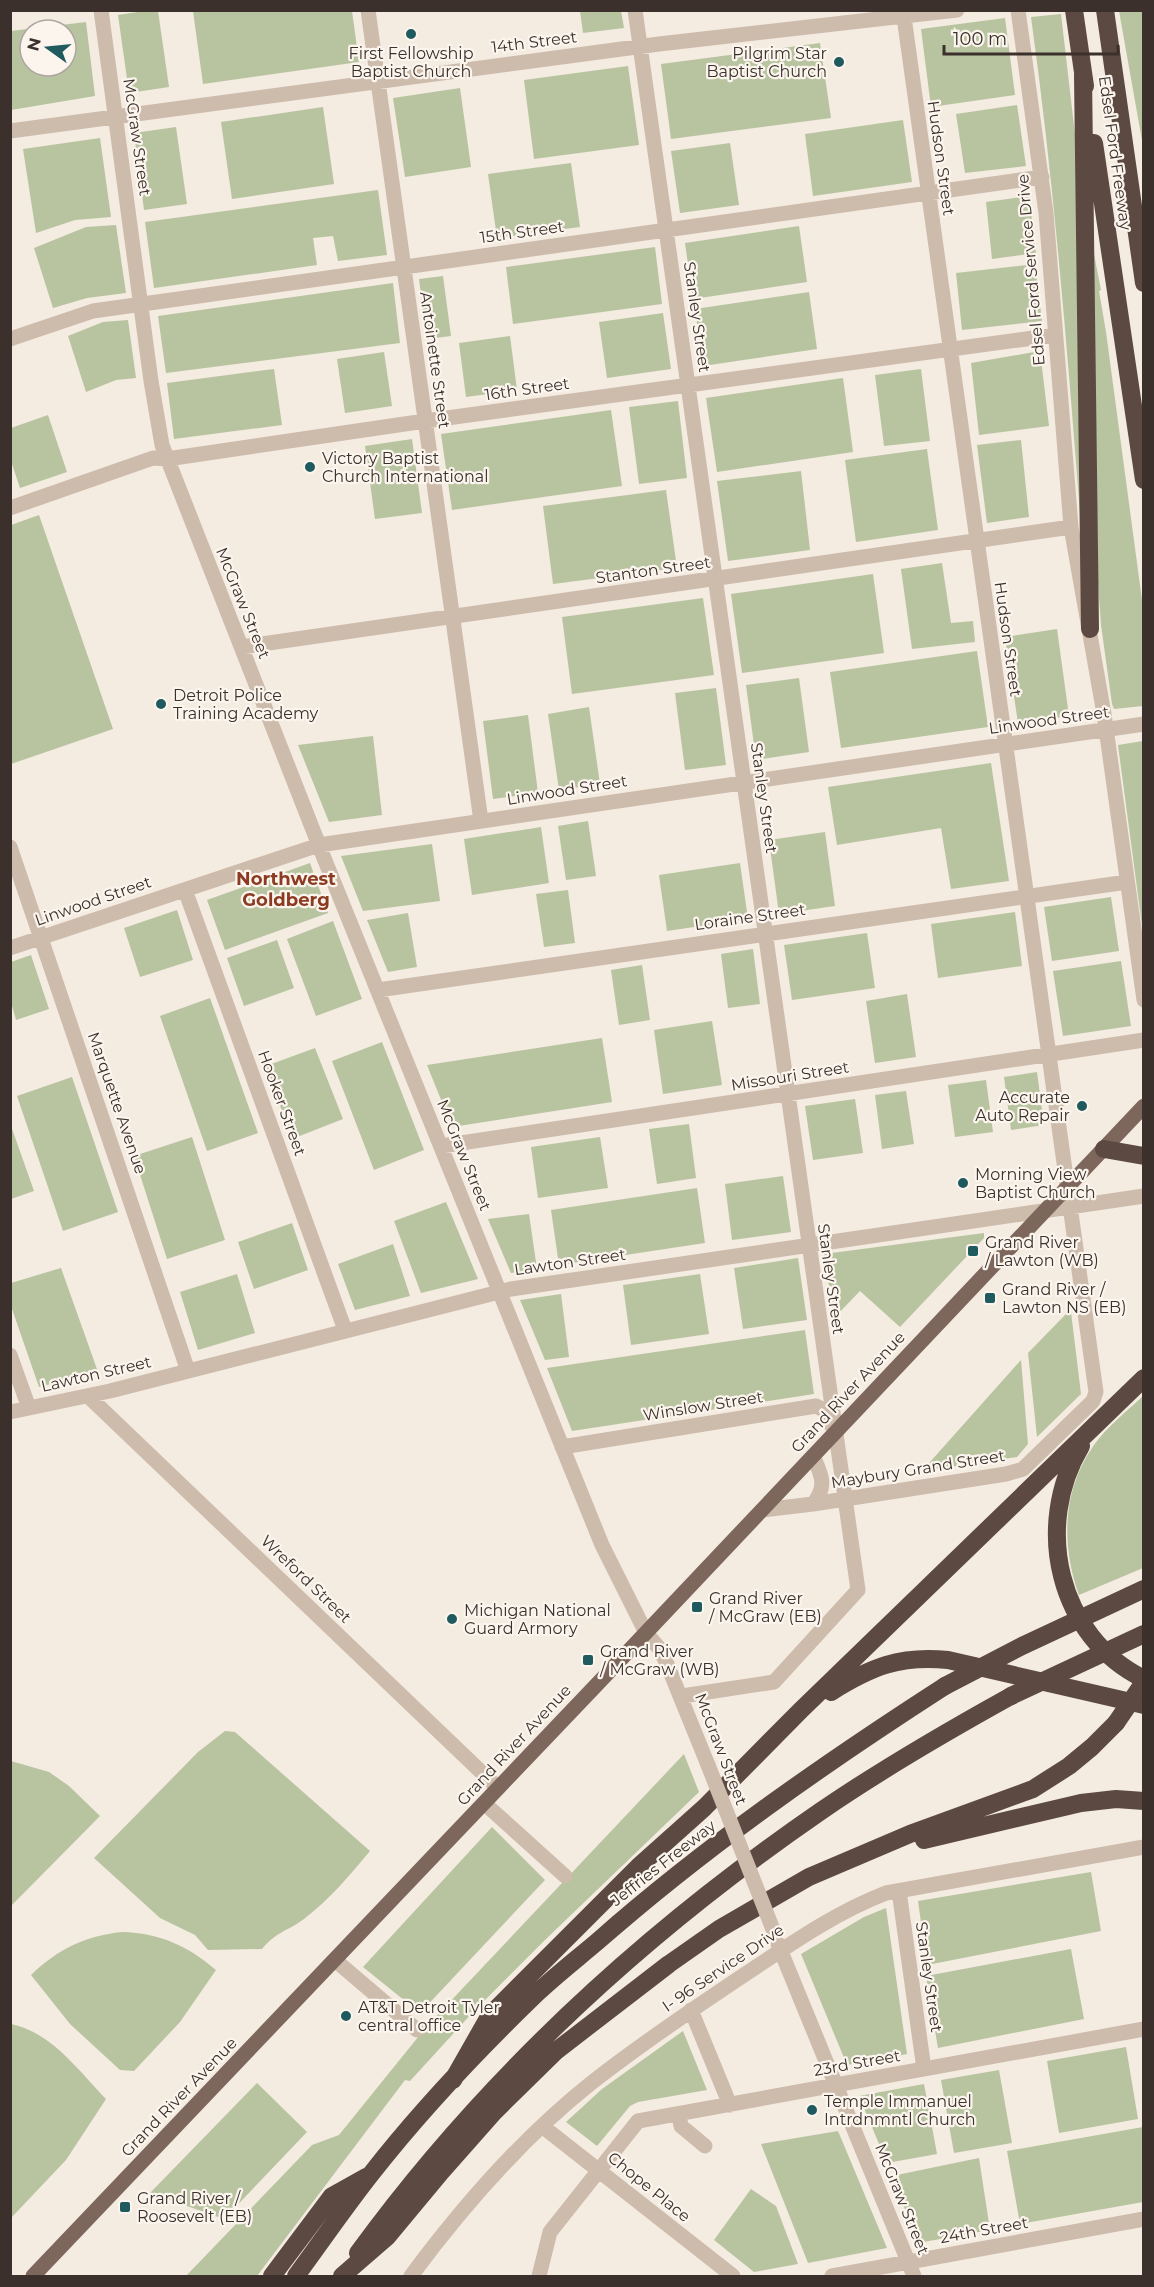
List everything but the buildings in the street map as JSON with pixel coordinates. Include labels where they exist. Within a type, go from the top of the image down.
[{"type":"highway","name":"Edsel Ford Freeway","points":[[1074,10],[1143,480]]},
{"type":"highway","name":"Edsel Ford Freeway","points":[[1105,10],[1143,283]]},
{"type":"highway","points":[[1083,75],[1090,629]]},
{"type":"highway","points":[[1127,171],[1143,212]]},
{"type":"highway","points":[[1104,1149],[1143,1156]]},
{"type":"highway","points":[[453,2079],[490,2015],[638,1867],[699,1813],[801,1710],[1143,1378]]},
{"type":"highway","points":[[341,2277],[387,2237],[494,2112],[556,2051],[612,2006],[719,1929],[819,1873],[910,1834],[1033,1788],[1070,1766],[1116,1723],[1143,1681],[1124,1670],[1090,1637],[1072,1608],[1060,1572],[1056,1533],[1062,1491],[1076,1455],[1099,1422]]},
{"type":"highway","name":"Jeffries Freeway","points":[[296,2277],[370,2175],[453,2079],[537,1993],[638,1906],[797,1785],[945,1686],[1022,1646],[1143,1589]]},
{"type":"highway","points":[[341,2277],[375,2230],[453,2133],[514,2069],[639,1951],[704,1897],[822,1810],[881,1771],[1011,1696],[1143,1634]]},
{"type":"highway","points":[[801,1710],[875,1667],[909,1659],[931,1658],[1143,1705]]},
{"type":"highway","points":[[880,1848],[913,1843],[1089,1801],[1116,1798],[1143,1801]]},
{"type":"highway","points":[[272,2277],[332,2196],[370,2175]]},
{"type":"main road","name":"Grand River Avenue","points":[[36,2276],[1143,1106]]},
{"type":"street","name":"McGraw Street","points":[[100,10],[154,402],[167,459],[319,845],[562,1447],[603,1545],[646,1633],[659,1648],[682,1696],[781,1950],[911,2269]]},
{"type":"street","name":"Antoinette Street","points":[[368,10],[481,821]]},
{"type":"street","name":"Stanley Street","points":[[635,10],[858,1590],[774,1682],[682,1696]]},
{"type":"street","name":"14th Street","points":[[10,131],[641,46],[903,14],[957,10]]},
{"type":"street","name":"Edsel Ford Service Drive","points":[[1018,10],[1042,177],[1071,528],[1106,730],[1143,1000]]},
{"type":"street","name":"Hudson Street","points":[[903,14],[1096,1392],[1093,1401],[1026,1466]]},
{"type":"street","name":"15th Street","points":[[10,339],[93,312],[141,304],[1042,177]]},
{"type":"street","name":"16th Street","points":[[10,508],[153,458],[167,459],[425,421],[1055,335]]},
{"type":"street","name":"Stanton Street","points":[[241,647],[1071,528]]},
{"type":"street","name":"Linwood Street","points":[[10,948],[319,845],[1143,724]]},
{"type":"street","name":"Marquette Avenue","points":[[10,847],[188,1371]]},
{"type":"street","name":"Loraine Street","points":[[378,990],[1127,882]]},
{"type":"street","name":"Hooker Street","points":[[185,890],[345,1330]]},
{"type":"street","name":"Missouri Street","points":[[441,1146],[1143,1040]]},
{"type":"street","name":"Lawton Street","points":[[10,1412],[88,1396],[499,1291],[1143,1196]]},
{"type":"street","points":[[10,1355],[29,1408]]},
{"type":"street","name":"Wreford Street","points":[[88,1396],[498,1788]]},
{"type":"street","name":"Winslow Street","points":[[562,1447],[816,1406],[824,1410],[835,1433]]},
{"type":"street","name":"Maybury Grand Street","points":[[813,1456],[824,1484],[813,1504]]},
{"type":"street","name":"Maybury Grand Street","points":[[762,1510],[844,1500],[1006,1474],[1026,1466]]},
{"type":"street","points":[[484,1803],[565,1876]]},
{"type":"street","name":"I- 96 Service Drive","points":[[411,2277],[468,2203],[508,2159],[589,2085],[691,2010],[781,1950],[859,1904],[899,1891],[1143,1846]]},
{"type":"street","name":"Stanley Street","points":[[899,1891],[924,2069]]},
{"type":"street","points":[[334,1960],[417,2030]]},
{"type":"street","points":[[691,2010],[729,2104]]},
{"type":"street","name":"23rd Street","points":[[539,2277],[550,2232],[638,2121],[1143,2029]]},
{"type":"street","points":[[679,2114],[681,2126],[705,2146]]},
{"type":"street","name":"Chope Place","points":[[542,2126],[733,2277]]},
{"type":"street","name":"24th Street","points":[[832,2277],[911,2269],[1143,2219]]},
{"type":"green space","points":[[158,11],[169,87],[129,93],[118,15]]},
{"type":"green space","points":[[193,11],[352,11],[359,62],[203,84]]},
{"type":"green space","points":[[580,11],[621,11],[624,28],[583,33]]},
{"type":"green space","points":[[1119,11],[1143,11],[1143,146]]},
{"type":"green space","points":[[1061,14],[1076,143],[1080,513],[1053,203],[1031,17]]},
{"type":"green space","points":[[1005,18],[1015,95],[931,107],[921,29]]},
{"type":"green space","points":[[86,22],[95,96],[11,110],[11,31],[18,30],[18,78],[78,78],[78,23]]},
{"type":"green space","points":[[820,43],[831,118],[671,139],[661,64]]},
{"type":"green space","points":[[628,66],[639,145],[534,159],[524,80]]},
{"type":"green space","points":[[460,88],[471,167],[405,177],[393,98]]},
{"type":"green space","points":[[1017,105],[1026,166],[965,173],[956,114]]},
{"type":"green space","points":[[323,107],[334,184],[232,199],[221,122]]},
{"type":"green space","points":[[903,120],[912,182],[813,196],[805,134]]},
{"type":"green space","points":[[176,127],[187,204],[144,210],[134,133]]},
{"type":"green space","points":[[100,138],[111,217],[75,220],[36,233],[23,149]]},
{"type":"green space","points":[[730,143],[739,205],[680,213],[671,151]]},
{"type":"green space","points":[[571,163],[580,227],[497,238],[488,174]]},
{"type":"green space","points":[[378,190],[387,255],[338,261],[333,236],[313,238],[317,265],[154,288],[145,222]]},
{"type":"green space","points":[[1029,196],[1036,253],[992,259],[986,202]]},
{"type":"green space","points":[[116,225],[126,293],[87,298],[53,308],[34,248],[86,227]]},
{"type":"green space","points":[[799,226],[807,282],[693,299],[685,243]]},
{"type":"green space","points":[[655,247],[662,304],[513,324],[506,267]]},
{"type":"green space","points":[[1093,249],[1101,290],[1099,291],[1144,615],[1143,706],[1114,709],[1101,625],[1098,584]]},
{"type":"green space","points":[[1035,264],[1042,321],[962,330],[956,273]]},
{"type":"green space","points":[[443,276],[451,336],[427,339],[419,279]]},
{"type":"green space","points":[[393,283],[400,343],[166,373],[158,316]]},
{"type":"green space","points":[[809,292],[817,349],[703,366],[695,309]]},
{"type":"green space","points":[[663,313],[671,369],[607,378],[599,322]]},
{"type":"green space","points":[[128,320],[136,378],[116,380],[86,392],[68,336],[103,322]]},
{"type":"green space","points":[[510,336],[517,390],[466,397],[459,343]]},
{"type":"green space","points":[[1040,351],[1049,426],[979,435],[971,363]]},
{"type":"green space","points":[[384,352],[392,406],[345,413],[337,359]]},
{"type":"green space","points":[[274,369],[282,425],[174,439],[167,383]]},
{"type":"green space","points":[[921,369],[930,441],[884,446],[875,375]]},
{"type":"green space","points":[[843,378],[853,452],[717,472],[706,398]]},
{"type":"green space","points":[[678,401],[687,478],[639,484],[629,407]]},
{"type":"green space","points":[[611,410],[622,486],[452,510],[441,434]]},
{"type":"green space","points":[[48,415],[67,472],[20,488],[11,461],[11,428]]},
{"type":"green space","points":[[412,439],[422,513],[375,519],[365,446]]},
{"type":"green space","points":[[1021,440],[1029,517],[987,523],[977,445]]},
{"type":"green space","points":[[927,449],[938,530],[856,542],[845,460]]},
{"type":"green space","points":[[801,471],[810,550],[728,561],[717,481]]},
{"type":"green space","points":[[666,490],[677,568],[553,584],[543,506]]},
{"type":"green space","points":[[39,515],[113,729],[11,764],[11,525]]},
{"type":"green space","points":[[942,563],[951,623],[973,621],[975,642],[912,649],[901,569]]},
{"type":"green space","points":[[873,574],[884,653],[742,673],[731,594]]},
{"type":"green space","points":[[703,598],[714,675],[572,694],[562,617]]},
{"type":"green space","points":[[1057,629],[1069,716],[1018,723],[1005,637]]},
{"type":"green space","points":[[977,651],[988,727],[841,748],[830,672]]},
{"type":"green space","points":[[799,678],[809,752],[756,760],[746,685]]},
{"type":"green space","points":[[716,688],[726,765],[685,770],[675,693]]},
{"type":"green space","points":[[589,707],[600,784],[559,790],[548,714]]},
{"type":"green space","points":[[528,715],[538,793],[493,799],[483,721]]},
{"type":"green space","points":[[373,736],[382,815],[329,822],[298,745]]},
{"type":"green space","points":[[1144,741],[1143,933],[1118,745]]},
{"type":"green space","points":[[991,763],[1009,881],[951,889],[941,828],[837,845],[828,787]]},
{"type":"green space","points":[[588,821],[596,876],[566,880],[558,826]]},
{"type":"green space","points":[[541,827],[549,883],[472,895],[464,839]]},
{"type":"green space","points":[[825,832],[835,906],[779,914],[769,840]]},
{"type":"green space","points":[[432,844],[440,901],[363,911],[341,856]]},
{"type":"green space","points":[[310,863],[328,913],[225,950],[207,900]]},
{"type":"green space","points":[[740,863],[748,919],[667,931],[659,875]]},
{"type":"green space","points":[[568,890],[575,943],[544,947],[536,894]]},
{"type":"green space","points":[[1111,897],[1119,951],[1052,961],[1044,907]]},
{"type":"green space","points":[[177,910],[193,960],[140,977],[124,928]]},
{"type":"green space","points":[[1015,912],[1022,966],[938,978],[931,924]]},
{"type":"green space","points":[[408,913],[417,967],[388,972],[367,920]]},
{"type":"green space","points":[[333,921],[362,999],[316,1016],[287,939]]},
{"type":"green space","points":[[867,933],[875,988],[792,1000],[784,945]]},
{"type":"green space","points":[[277,940],[294,988],[244,1006],[227,958]]},
{"type":"green space","points":[[753,949],[760,1004],[728,1008],[721,954]]},
{"type":"green space","points":[[31,955],[49,1009],[16,1020],[11,1002],[11,962]]},
{"type":"green space","points":[[1121,961],[1131,1026],[1063,1036],[1053,971]]},
{"type":"green space","points":[[642,965],[650,1020],[619,1025],[611,970]]},
{"type":"green space","points":[[907,994],[916,1057],[875,1063],[866,1001]]},
{"type":"green space","points":[[210,998],[258,1133],[207,1151],[160,1016]]},
{"type":"green space","points":[[712,1021],[722,1085],[663,1094],[654,1030]]},
{"type":"green space","points":[[602,1038],[612,1102],[452,1127],[427,1065]]},
{"type":"green space","points":[[382,1042],[424,1150],[374,1170],[332,1061]]},
{"type":"green space","points":[[315,1048],[343,1119],[292,1139],[266,1066]]},
{"type":"green space","points":[[1037,1072],[1044,1125],[1011,1130],[1004,1077]]},
{"type":"green space","points":[[72,1077],[118,1212],[63,1231],[17,1096]]},
{"type":"green space","points":[[986,1080],[993,1132],[955,1137],[948,1085]]},
{"type":"green space","points":[[906,1091],[914,1144],[882,1149],[875,1095]]},
{"type":"green space","points":[[855,1099],[863,1153],[813,1160],[805,1106]]},
{"type":"green space","points":[[10,1123],[34,1191],[11,1199],[10,1199]]},
{"type":"green space","points":[[689,1124],[696,1178],[657,1184],[649,1129]]},
{"type":"green space","points":[[192,1137],[225,1240],[167,1259],[134,1156]]},
{"type":"green space","points":[[600,1137],[608,1188],[538,1198],[531,1147]]},
{"type":"green space","points":[[783,1176],[791,1232],[732,1240],[725,1184]]},
{"type":"green space","points":[[697,1188],[705,1243],[559,1265],[551,1210]]},
{"type":"green space","points":[[446,1202],[478,1279],[421,1293],[394,1221]]},
{"type":"green space","points":[[529,1214],[537,1269],[511,1273],[488,1219]]},
{"type":"green space","points":[[292,1223],[308,1270],[254,1289],[238,1242]]},
{"type":"green space","points":[[984,1233],[984,1238],[900,1327],[860,1291],[834,1318],[824,1254]]},
{"type":"green space","points":[[393,1244],[410,1296],[355,1310],[338,1264]]},
{"type":"green space","points":[[798,1258],[807,1320],[743,1329],[734,1268]]},
{"type":"green space","points":[[61,1268],[98,1372],[39,1387],[11,1306],[11,1283]]},
{"type":"green space","points":[[237,1274],[255,1333],[198,1350],[180,1292]]},
{"type":"green space","points":[[700,1274],[709,1334],[631,1345],[623,1285]]},
{"type":"green space","points":[[561,1294],[569,1357],[545,1360],[520,1300]]},
{"type":"green space","points":[[1071,1312],[1081,1394],[1037,1437],[1028,1353],[1066,1314]]},
{"type":"green space","points":[[805,1330],[814,1394],[572,1431],[547,1368]]},
{"type":"green space","points":[[1021,1360],[1028,1444],[1017,1457],[922,1471]]},
{"type":"green space","points":[[1143,1396],[1143,1568],[1079,1595],[1069,1557],[1067,1537],[1070,1499],[1076,1480],[1083,1462],[1099,1438]]},
{"type":"green space","points":[[225,1731],[235,1732],[370,1851],[322,1904],[304,1919],[273,1938],[262,1949],[208,1950],[195,1935],[160,1918],[94,1858],[198,1752]]},
{"type":"green space","points":[[684,1754],[699,1792],[474,2011],[410,2081],[405,2080],[257,2276],[186,2276],[312,2145],[339,2135],[427,2026]]},
{"type":"green space","points":[[11,1761],[49,1772],[69,1786],[100,1816],[11,1906]]},
{"type":"green space","points":[[492,1827],[545,1880],[420,2013],[363,1967]]},
{"type":"green space","points":[[1091,1872],[1101,1931],[927,1965],[918,1901]]},
{"type":"green space","points":[[886,1908],[907,2054],[847,2065],[801,1954],[864,1917]]},
{"type":"green space","points":[[122,1932],[149,1935],[173,1942],[195,1954],[216,1970],[180,2022],[134,2071],[120,2070],[70,2024],[31,1975],[51,1958],[73,1945],[96,1937]]},
{"type":"green space","points":[[1071,1949],[1084,2019],[938,2048],[926,1976]]},
{"type":"green space","points":[[11,2024],[25,2028],[52,2044],[106,2099],[66,2160],[11,2218]]},
{"type":"green space","points":[[683,2031],[707,2090],[638,2102],[630,2106],[597,2146],[566,2122],[602,2089]]},
{"type":"green space","points":[[1126,2047],[1138,2119],[1059,2133],[1047,2061]]},
{"type":"green space","points":[[999,2070],[1012,2143],[954,2153],[941,2080]]},
{"type":"green space","points":[[257,2083],[307,2132],[224,2219],[150,2193]]},
{"type":"green space","points":[[924,2084],[937,2154],[887,2163],[859,2096]]},
{"type":"green space","points":[[1143,2127],[1143,2202],[1020,2224],[1007,2151]]},
{"type":"green space","points":[[838,2131],[887,2248],[808,2263],[761,2144]]},
{"type":"green space","points":[[979,2158],[990,2230],[918,2243],[892,2176]]},
{"type":"green space","points":[[751,2189],[776,2206],[798,2264],[754,2272],[714,2240]]},
{"type":"place","name":"First Fellowship Baptist Church","points":[[411,34]]},
{"type":"place","name":"Pilgrim Star Baptist Church","points":[[839,62]]},
{"type":"place","name":"Victory Baptist Church International","points":[[310,467]]},
{"type":"place","name":"Detroit Police Training Academy","points":[[161,704]]},
{"type":"place","name":"Accurate Auto Repair","points":[[1082,1106]]},
{"type":"place","name":"Morning View Baptist Church","points":[[963,1183]]},
{"type":"place","name":"Grand River / Lawton (WB)","points":[[973,1251]]},
{"type":"place","name":"Grand River / Lawton NS (EB)","points":[[990,1298]]},
{"type":"place","name":"Grand River / McGraw (EB)","points":[[697,1607]]},
{"type":"place","name":"Michigan National Guard Armory","points":[[452,1619]]},
{"type":"place","name":"Grand River / McGraw (WB)","points":[[588,1660]]},
{"type":"place","name":"AT&T Detroit Tyler central office","points":[[346,2016]]},
{"type":"place","name":"Temple Immanuel Intrdnmntl Church","points":[[812,2110]]},
{"type":"place","name":"Grand River / Roosevelt (EB)","points":[[125,2207]]},
{"type":"district","name":"Northwest Goldberg","points":[[286,889]]}]
